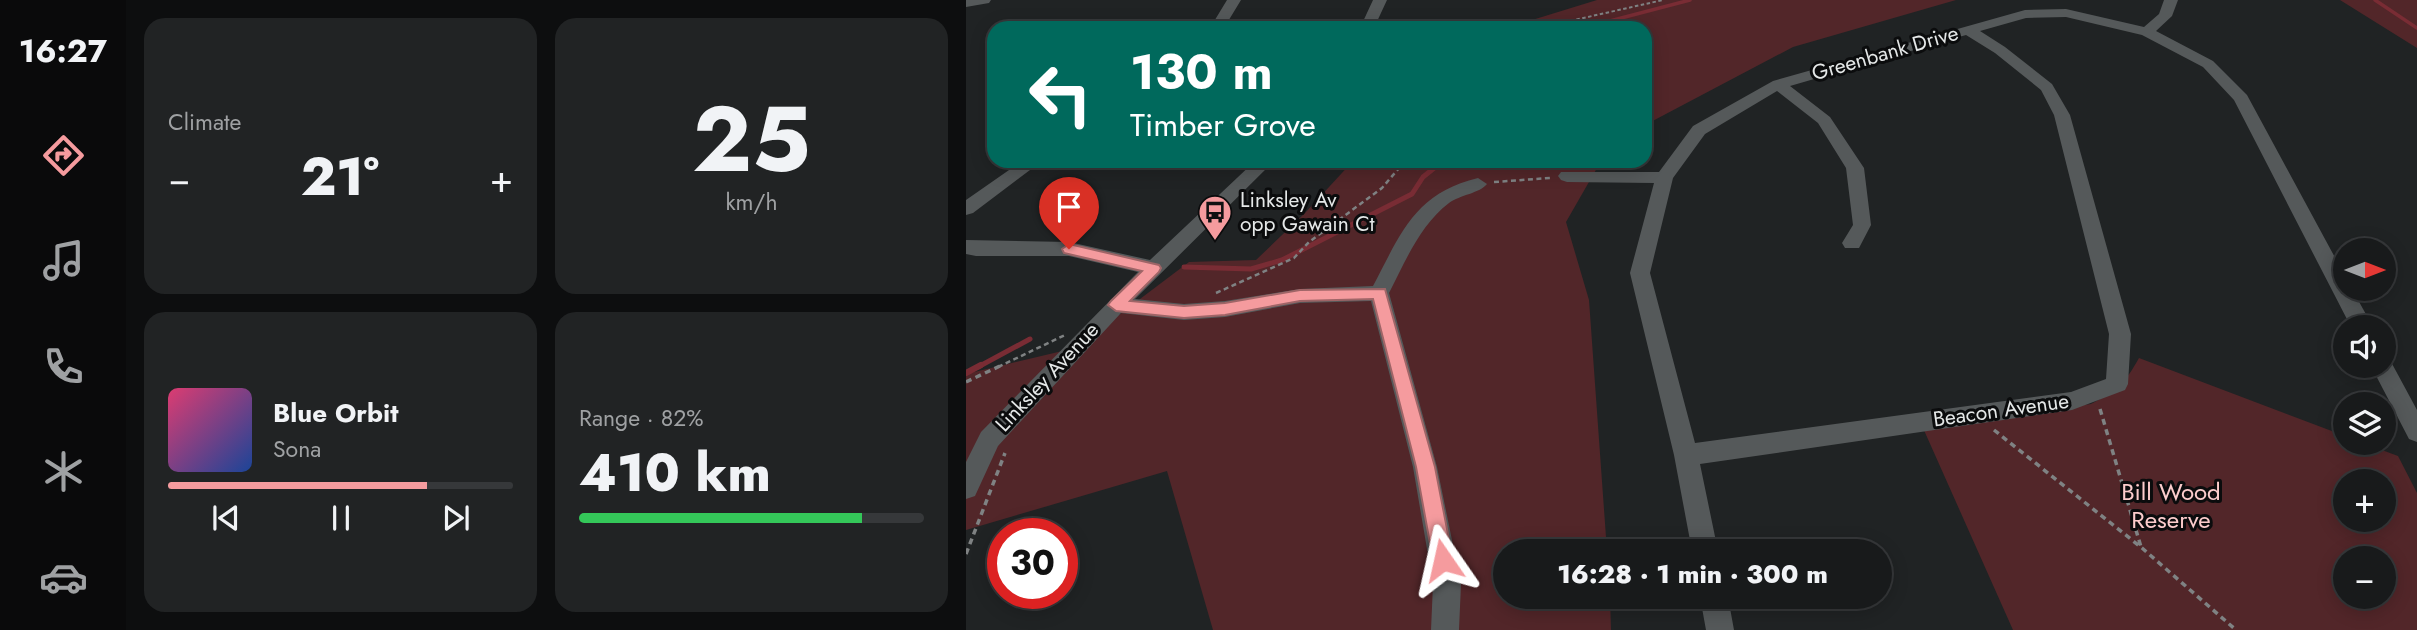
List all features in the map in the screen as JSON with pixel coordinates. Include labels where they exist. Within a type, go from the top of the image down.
[{"type":"street","points":[[966,3],[984,0]]},
{"type":"street","points":[[1221,21],[1234,0]]},
{"type":"street","points":[[1370,21],[1380,0]]},
{"type":"street","points":[[2147,32],[2165,16],[2171,0]]},
{"type":"street","name":"Greenbank Drive","points":[[1703,539],[1686,455],[1640,273],[1664,178],[1699,130],[1779,84],[2025,14],[2066,13],[2147,32],[2208,64],[2241,97],[2356,315]]},
{"type":"street","name":"Beacon Avenue","points":[[1686,455],[2072,401],[2116,384],[2120,334],[2062,115],[2048,87],[2000,50],[1966,29]]},
{"type":"street","points":[[1779,84],[1824,120],[1855,168],[1862,225],[1852,243]]},
{"type":"street","points":[[966,209],[1024,168]]},
{"type":"street","name":"Linksley Avenue","points":[[966,488],[989,439],[1116,305],[1258,168]]},
{"type":"street","points":[[1567,177],[1664,178]]},
{"type":"street","points":[[1445,630],[1447,584],[1425,467],[1379,293],[1408,239],[1431,211],[1453,192],[1478,184]]},
{"type":"street","points":[[969,251],[1069,249],[1153,268]]},
{"type":"street","points":[[1116,305],[1184,312],[1225,309],[1300,296],[1379,293]]},
{"type":"street","points":[[2388,378],[2417,432]]},
{"type":"street","points":[[1716,609],[1720,630]]},
{"type":"path","points":[[1570,21],[1663,0]]},
{"type":"path","points":[[1184,312],[1221,290],[1285,263],[1306,251],[1309,242],[1382,188],[1399,168]]},
{"type":"path","points":[[1478,184],[1567,177]]},
{"type":"path","points":[[966,382],[1076,329]]},
{"type":"path","points":[[2095,393],[2142,548]]},
{"type":"path","points":[[1975,415],[2142,548],[2236,630]]},
{"type":"path","points":[[966,554],[1007,450]]},
{"type":"green space","points":[[1597,0],[1956,0],[1793,47],[1652,121],[1652,21],[1529,21]]},
{"type":"green space","points":[[2340,0],[2417,0],[2417,48]]},
{"type":"green space","points":[[1347,168],[1597,168],[1566,222],[1589,300],[1606,539],[1493,539],[1493,609],[1610,609],[1611,630],[1213,630],[1167,471],[1007,518],[987,518],[987,524],[966,530],[966,374],[1075,348],[1189,262],[1256,260]]},
{"type":"green space","name":"Bill Wood Reserve","points":[[2139,358],[2333,431],[2333,455],[2398,456],[2417,493],[2417,630],[2013,630],[1923,428],[2091,404],[2108,395],[2125,380]]},
{"type":"waterway","points":[[1610,21],[1690,0]]},
{"type":"waterway","points":[[2375,0],[2417,28]]},
{"type":"waterway","points":[[1184,267],[1251,269],[1282,260],[1412,194],[1423,177],[1434,168]]},
{"type":"waterway","points":[[978,367],[1030,339]]},
{"type":"waterway","points":[[966,373],[981,365]]},
{"type":"place","name":"Linksley Av opp Gawain Ct","points":[[1215,242]]},
{"type":"route","points":[[1069,249],[1153,268],[1116,305],[1184,312],[1225,309],[1300,296],[1379,293],[1425,467],[1443,560]]}]
